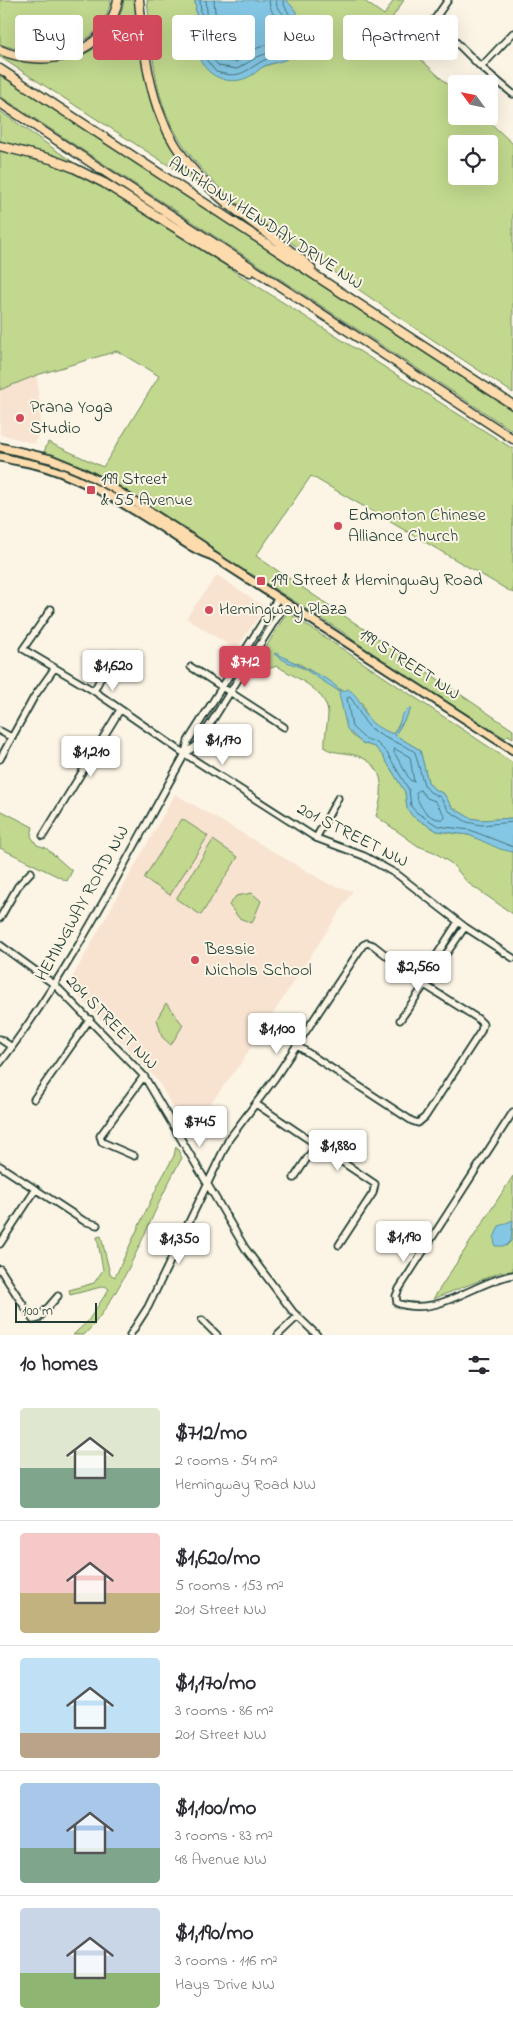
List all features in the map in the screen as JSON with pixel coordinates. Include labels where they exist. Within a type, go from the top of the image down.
[{"type":"highway","points":[[0,50],[28,58],[46,60],[78,52],[94,43],[105,32],[116,13],[118,0]]},
{"type":"highway","points":[[139,0],[152,96],[171,139],[205,184],[291,250],[327,283]]},
{"type":"highway","name":"ANTHONY HENDAY DRIVE NW","points":[[0,69],[513,405]]},
{"type":"highway","points":[[0,103],[513,439]]},
{"type":"highway","points":[[0,146],[51,159],[74,168],[104,183],[230,262],[275,283]]},
{"type":"main road","name":"199 STREET NW","points":[[0,447],[51,460],[96,479],[203,546],[213,556],[513,750]]},
{"type":"main road","name":"199 STREET NW","points":[[0,458],[47,468],[93,488],[151,520],[200,552],[213,556]]},
{"type":"street","points":[[448,0],[434,20],[481,67],[513,94]]},
{"type":"street","points":[[481,67],[513,33]]},
{"type":"street","name":"HEMINGWAY ROAD NW","points":[[0,1063],[55,985],[111,890],[138,836],[185,754],[188,741],[278,598]]},
{"type":"street","name":"HEMINGWAY ROAD NW","points":[[185,754],[197,745],[286,603]]},
{"type":"street","name":"201 STREET NW","points":[[51,609],[22,649],[94,692],[185,754],[316,838],[386,868],[419,890],[465,927],[513,958]]},
{"type":"street","points":[[94,692],[113,654]]},
{"type":"street","points":[[191,667],[284,728]]},
{"type":"street","points":[[0,759],[10,737],[54,669]]},
{"type":"street","points":[[43,836],[120,710]]},
{"type":"street","points":[[0,731],[10,737]]},
{"type":"street","points":[[316,838],[338,798]]},
{"type":"street","points":[[0,918],[18,886],[31,872]]},
{"type":"street","points":[[423,984],[424,975],[458,922]]},
{"type":"street","points":[[400,1020],[423,984],[430,979],[465,927]]},
{"type":"street","points":[[130,1335],[148,1307],[229,1139],[256,1104],[296,1044],[361,948],[367,943],[378,948],[423,984],[477,1018],[483,1024],[425,1117],[418,1123],[412,1121],[296,1044]]},
{"type":"street","name":"204 STREET NW","points":[[0,945],[55,985],[144,1076],[245,1248],[274,1288],[317,1335]]},
{"type":"street","points":[[34,1099],[90,1019]]},
{"type":"street","points":[[0,1039],[12,1047]]},
{"type":"street","points":[[134,1156],[102,1142],[100,1136],[144,1076]]},
{"type":"street","points":[[256,1104],[316,1146],[370,1178],[376,1187],[339,1245]]},
{"type":"street","points":[[513,1112],[399,1289],[396,1296],[397,1304],[418,1308],[432,1306],[495,1280],[513,1276]]},
{"type":"street","points":[[294,1178],[316,1146]]},
{"type":"street","points":[[0,1166],[84,1221],[97,1225]]},
{"type":"street","points":[[0,1244],[36,1189]]},
{"type":"street","points":[[0,1269],[32,1320],[38,1319],[58,1296]]},
{"type":"street","points":[[278,1335],[298,1316]]},
{"type":"street","points":[[202,1320],[217,1335]]},
{"type":"shaded area","points":[[37,375],[41,427],[35,444],[0,434],[0,390]]},
{"type":"shaded area","name":"Hemingway Plaza","points":[[217,575],[265,607],[236,650],[186,618]]},
{"type":"shaded area","name":"Bessie Nichols School","points":[[175,794],[329,884],[353,891],[241,1063],[198,1120],[190,1136],[157,1080],[68,985]]},
{"type":"green space","points":[[0,0],[111,0],[106,15],[93,15],[93,33],[83,41],[83,15],[15,15],[15,49],[0,44]]},
{"type":"green space","points":[[124,0],[135,0],[137,15],[120,15]]},
{"type":"green space","points":[[147,0],[195,0],[196,15],[172,15],[172,60],[200,60],[252,75],[262,67],[283,60],[333,60],[333,15],[295,15],[296,12],[286,0],[363,0],[384,15],[343,15],[343,60],[422,60],[448,85],[448,125],[493,125],[513,144],[513,393],[276,232],[218,186],[185,148],[165,111],[160,96],[154,60],[162,60],[162,15],[149,15]]},
{"type":"green space","points":[[394,0],[404,0],[394,15],[384,15]]},
{"type":"green space","points":[[93,49],[93,60],[143,60],[146,79],[161,122],[210,192],[0,57],[0,53],[15,58],[15,60],[58,62],[83,60],[83,54]]},
{"type":"green space","points":[[0,74],[513,411],[513,431],[0,96]]},
{"type":"green space","points":[[0,111],[90,174],[50,155],[0,142]]},
{"type":"green space","points":[[0,151],[47,162],[94,182],[513,449],[513,593],[311,476],[256,556],[513,730],[513,738],[508,735],[505,738],[367,652],[346,634],[253,575],[230,563],[199,538],[157,511],[104,479],[44,452],[48,442],[103,467],[159,376],[117,351],[37,375],[0,390]]},
{"type":"green space","points":[[287,612],[513,763],[513,818],[482,820],[470,818],[452,807],[444,794],[434,789],[428,782],[420,750],[395,735],[411,709],[393,734],[376,727],[367,718],[362,703],[300,664],[279,657],[303,668],[341,692],[339,694],[352,735],[362,743],[375,747],[383,756],[405,792],[407,808],[413,816],[437,831],[469,835],[513,852],[513,914],[468,883],[452,864],[434,852],[418,846],[376,816],[381,793],[379,774],[367,760],[325,748],[328,713],[322,697],[308,685],[277,666],[265,670],[256,664]]},
{"type":"green space","points":[[0,810],[33,827],[31,836],[37,845],[46,848],[72,871],[67,881],[0,848]]},
{"type":"green space","points":[[182,819],[208,836],[170,895],[144,878]]},
{"type":"green space","points":[[213,840],[238,857],[201,915],[176,899]]},
{"type":"green space","points":[[252,893],[261,901],[252,923],[239,918],[229,905],[236,896]]},
{"type":"green space","points":[[166,1003],[183,1025],[171,1045],[162,1037],[157,1019]]},
{"type":"green space","points":[[176,1146],[182,1158],[113,1297],[84,1335],[73,1335],[88,1321],[109,1289],[105,1286],[70,1295],[69,1290],[94,1283],[103,1270],[97,1237],[101,1236],[110,1274],[115,1277],[159,1183],[174,1156]]},
{"type":"green space","points":[[513,1176],[513,1271],[501,1272],[433,1299]]},
{"type":"water","points":[[195,0],[286,0],[297,15],[265,15],[265,60],[284,60],[265,66],[245,79],[230,81],[210,72],[200,60],[255,60],[255,15],[196,15]]},
{"type":"water","points":[[276,653],[330,681],[342,692],[348,689],[353,692],[371,722],[393,734],[399,725],[402,715],[409,708],[411,709],[395,735],[420,750],[428,782],[434,789],[444,794],[452,807],[470,818],[482,820],[513,818],[513,852],[500,849],[469,835],[437,831],[412,816],[407,808],[405,792],[383,756],[375,747],[362,743],[347,729],[340,692],[303,668],[287,662],[274,654]]},
{"type":"water","points":[[513,1220],[511,1241],[506,1246],[495,1246],[494,1238],[499,1226]]},
{"type":"place","name":"Prana Yoga Studio","points":[[20,418]]},
{"type":"place","name":"199 Street & 55 Avenue","points":[[91,490]]},
{"type":"place","name":"Edmonton Chinese Alliance Church","points":[[338,526]]},
{"type":"place","name":"199 Street & Hemingway Road","points":[[261,581]]},
{"type":"place","name":"Hemingway Plaza","points":[[209,610]]},
{"type":"place","name":"Bessie Nichols School","points":[[195,960]]}]
